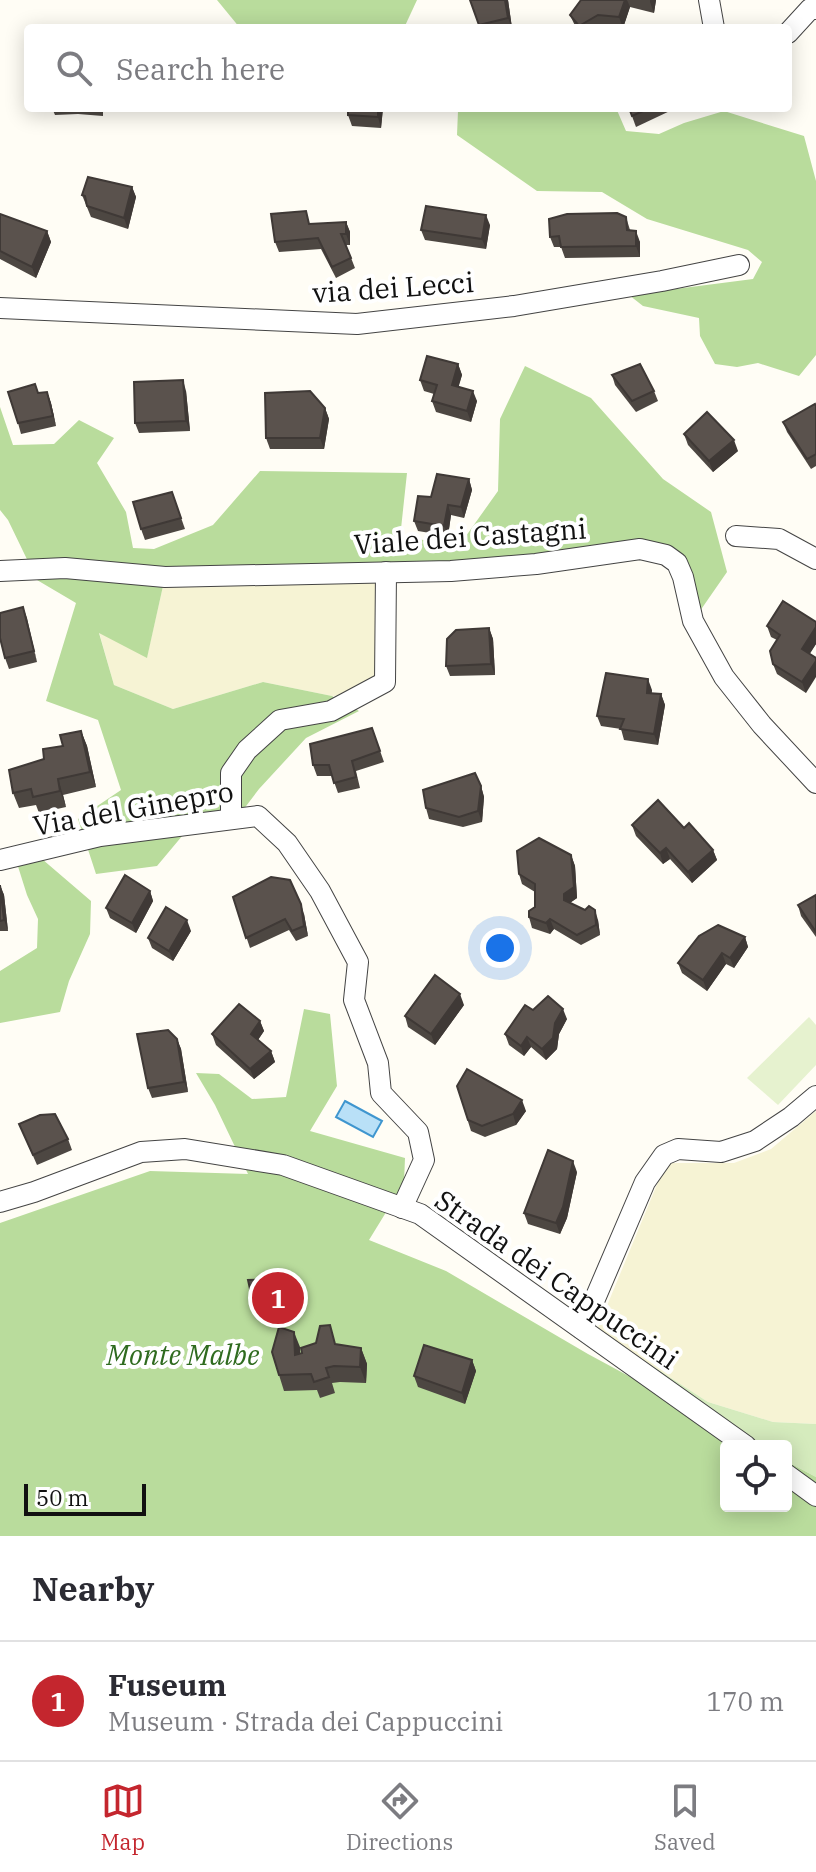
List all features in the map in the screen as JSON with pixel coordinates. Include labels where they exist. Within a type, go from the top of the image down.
[{"type":"street","points":[[709,0],[713,24]]},
{"type":"street","points":[[792,29],[810,9],[816,9]]},
{"type":"street","name":"via dei Lecci","points":[[0,308],[357,324],[514,306],[739,265]]},
{"type":"street","points":[[736,536],[779,539],[816,559]]},
{"type":"street","name":"Viale dei Castagni","points":[[0,571],[65,568],[165,577],[451,571],[536,564],[640,549],[666,555],[677,563],[693,621],[724,677],[762,725],[816,783]]},
{"type":"street","points":[[231,818],[231,773],[247,750],[280,720],[331,711],[385,682],[386,572]]},
{"type":"street","name":"Via del Ginepro","points":[[0,860],[100,836],[258,816],[287,843],[320,891],[358,962],[354,1000],[378,1063],[381,1093],[418,1132],[424,1160],[402,1208]]},
{"type":"street","points":[[582,1329],[645,1182],[664,1155],[678,1149],[721,1152],[755,1141],[816,1096]]},
{"type":"street","name":"Strada dei Cappuccini","points":[[0,1202],[141,1152],[185,1149],[283,1165],[420,1214],[738,1440]]},
{"type":"street","points":[[792,1478],[816,1496]]},
{"type":"shaded area","points":[[372,572],[386,607],[385,677],[348,695],[332,696],[263,682],[173,709],[114,685],[99,632],[147,657],[165,577]]},
{"type":"shaded area","points":[[816,1111],[816,1424],[773,1422],[708,1402],[597,1330],[658,1182],[670,1163],[734,1163],[771,1149]]},
{"type":"green space","points":[[217,0],[417,0],[406,24],[237,24]]},
{"type":"green space","points":[[458,112],[618,112],[626,131],[659,134],[684,123],[727,112],[804,136],[816,181],[816,355],[799,376],[758,363],[737,367],[715,364],[700,336],[699,318],[643,306],[629,295],[753,279],[762,262],[748,250],[647,219],[602,192],[537,191],[457,135]]},
{"type":"green space","points":[[525,366],[591,398],[663,479],[711,512],[727,572],[693,621],[666,555],[536,564],[165,577],[147,658],[99,633],[114,685],[173,709],[263,682],[332,696],[359,711],[306,738],[237,818],[193,823],[157,866],[96,874],[78,819],[121,790],[98,720],[46,701],[76,603],[37,580],[0,510],[0,407],[13,445],[54,444],[79,420],[114,438],[97,463],[126,512],[133,548],[154,549],[213,525],[260,471],[407,473],[400,538],[461,543],[498,491],[500,419]]},
{"type":"green space","points":[[35,853],[91,901],[90,934],[69,981],[60,1012],[0,1023],[0,971],[37,948],[38,919],[15,857]]},
{"type":"green space","name":"Monte Malbe","points":[[304,1009],[330,1014],[337,1086],[310,1131],[405,1158],[404,1183],[369,1240],[446,1271],[588,1354],[747,1440],[720,1440],[720,1512],[792,1512],[792,1464],[816,1477],[816,1536],[0,1536],[0,1223],[150,1171],[248,1174],[196,1073],[219,1074],[252,1099],[286,1097]]},
{"type":"green space","points":[[809,1017],[816,1025],[816,1065],[778,1105],[747,1078]]},
{"type":"green space","points":[[597,1330],[708,1402],[773,1422],[816,1424],[816,1477],[792,1464],[792,1440],[747,1440],[703,1416]]},
{"type":"water","points":[[345,1101],[382,1121],[373,1137],[336,1117]]},
{"type":"building","points":[[470,0],[505,0],[508,18],[479,24]]},
{"type":"building","points":[[581,0],[625,0],[619,17],[598,15],[577,24],[570,15]]},
{"type":"building","points":[[348,112],[378,112],[378,117],[348,115]]},
{"type":"building","points":[[88,177],[132,187],[124,218],[87,206],[82,195]]},
{"type":"building","points":[[426,206],[486,215],[482,239],[421,230]]},
{"type":"building","points":[[306,211],[309,224],[346,222],[346,234],[341,234],[351,258],[332,267],[318,238],[275,242],[271,214]]},
{"type":"building","points":[[617,213],[626,217],[627,230],[636,231],[636,246],[561,247],[559,236],[550,237],[549,219],[567,214]]},
{"type":"building","points":[[0,214],[47,231],[32,267],[0,251]]},
{"type":"building","points":[[427,356],[458,364],[452,385],[473,391],[467,411],[432,401],[437,385],[420,380]]},
{"type":"building","points":[[640,364],[654,391],[632,401],[612,375]]},
{"type":"building","points":[[183,380],[186,421],[135,423],[134,382]]},
{"type":"building","points":[[35,384],[38,393],[47,392],[53,416],[18,423],[8,392]]},
{"type":"building","points":[[310,391],[325,408],[320,438],[266,438],[265,393]]},
{"type":"building","points":[[815,404],[816,454],[807,459],[783,422]]},
{"type":"building","points":[[707,412],[734,440],[709,461],[684,434]]},
{"type":"building","points":[[437,474],[469,479],[461,507],[448,505],[444,526],[414,521],[418,496],[431,497]]},
{"type":"building","points":[[172,492],[181,518],[141,529],[133,502]]},
{"type":"building","points":[[783,601],[816,622],[802,649],[816,661],[802,682],[773,664],[770,651],[780,635],[767,626]]},
{"type":"building","points":[[23,607],[34,651],[5,658],[0,638],[0,613]]},
{"type":"building","points":[[489,628],[491,664],[446,666],[447,639],[456,630]]},
{"type":"building","points":[[606,673],[648,679],[647,693],[661,694],[654,734],[620,729],[624,719],[597,716]]},
{"type":"building","points":[[372,728],[380,751],[352,761],[356,777],[334,783],[329,765],[313,765],[310,744]]},
{"type":"building","points":[[81,731],[90,772],[58,779],[60,791],[33,797],[31,789],[13,793],[9,770],[44,759],[43,749],[63,746],[60,735]]},
{"type":"building","points":[[475,773],[481,786],[478,811],[459,817],[426,808],[423,790]]},
{"type":"building","points":[[658,800],[684,828],[689,823],[713,850],[688,872],[666,848],[660,853],[632,825]]},
{"type":"building","points":[[539,838],[571,855],[574,887],[564,894],[564,900],[585,910],[589,906],[595,910],[596,925],[577,935],[550,919],[546,923],[529,917],[529,911],[535,907],[535,884],[519,874],[517,851]]},
{"type":"building","points":[[125,875],[150,891],[132,923],[106,908]]},
{"type":"building","points":[[271,877],[290,880],[301,904],[304,926],[292,931],[285,919],[246,938],[233,897]]},
{"type":"building","points":[[0,885],[4,920],[0,921]]},
{"type":"building","points":[[816,895],[816,932],[798,905]]},
{"type":"building","points":[[166,907],[187,920],[169,951],[148,938]]},
{"type":"building","points":[[718,925],[745,937],[730,958],[722,953],[703,980],[678,963],[699,936]]},
{"type":"building","points":[[435,975],[460,994],[431,1034],[405,1016]]},
{"type":"building","points":[[548,996],[563,1009],[555,1023],[553,1038],[542,1049],[527,1037],[521,1046],[505,1034],[525,1005],[533,1010]]},
{"type":"building","points":[[239,1004],[260,1021],[251,1034],[271,1051],[250,1069],[212,1034]]},
{"type":"building","points":[[168,1030],[177,1039],[184,1082],[148,1088],[137,1034]]},
{"type":"building","points":[[467,1069],[522,1100],[513,1114],[482,1126],[468,1120],[457,1086]]},
{"type":"building","points":[[55,1114],[68,1139],[33,1155],[19,1124],[40,1115]]},
{"type":"building","points":[[548,1150],[573,1161],[563,1207],[556,1223],[524,1213]]},
{"type":"building","points":[[291,1278],[281,1316],[262,1310],[259,1298],[252,1298],[248,1280]]},
{"type":"building","points":[[330,1325],[335,1344],[361,1348],[360,1367],[326,1368],[329,1377],[314,1382],[311,1374],[279,1375],[272,1352],[279,1327],[294,1332],[295,1355],[302,1353],[301,1348],[316,1343],[320,1326]]},
{"type":"building","points":[[424,1345],[472,1360],[462,1393],[414,1376]]},
{"type":"place","name":"Fuseum","points":[[278,1298]]}]
